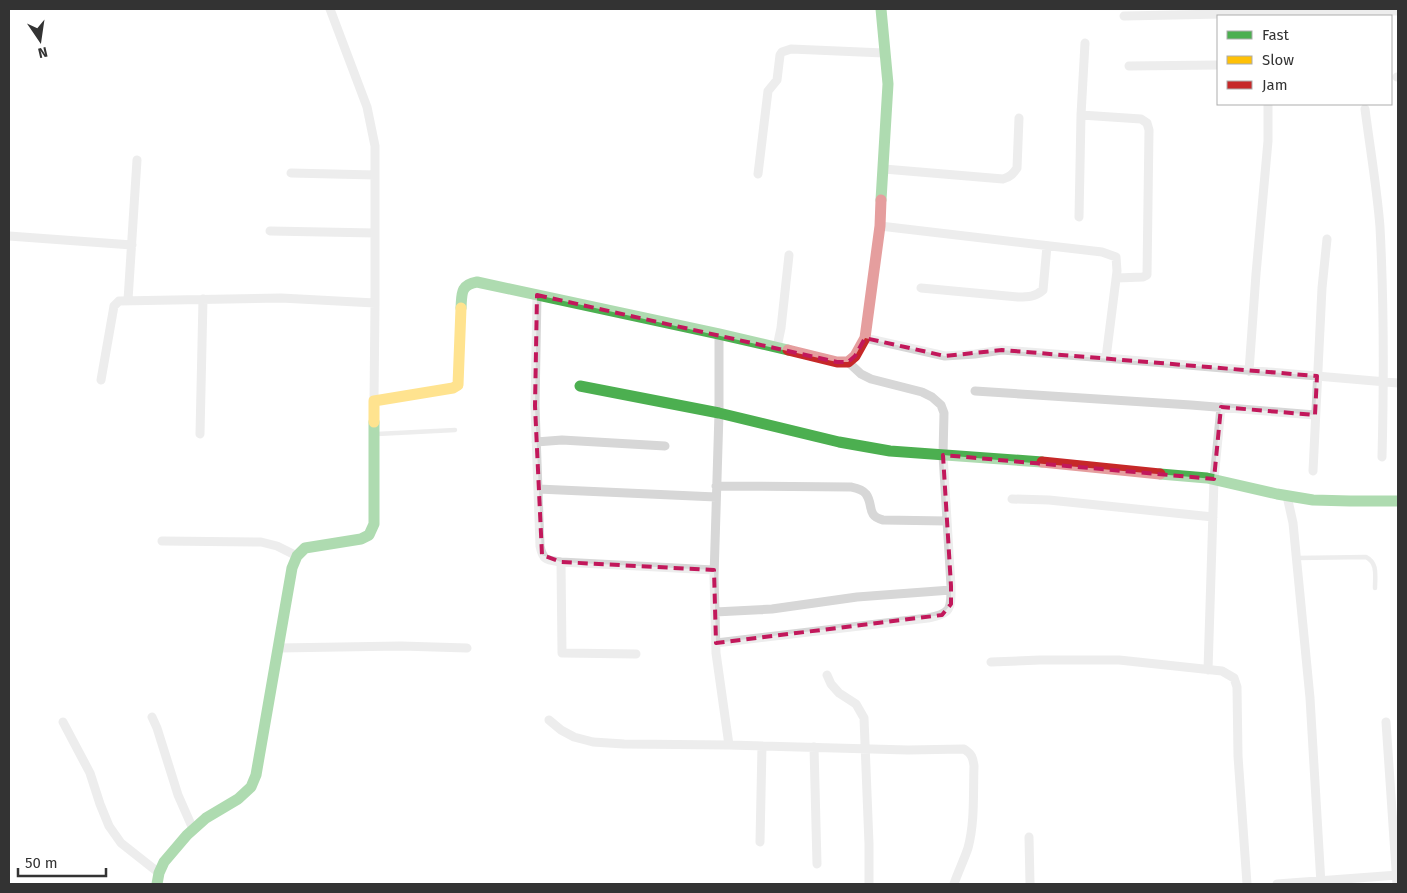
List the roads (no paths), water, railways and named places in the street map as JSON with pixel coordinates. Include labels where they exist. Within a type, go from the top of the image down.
[{"type":"street","points":[[63,722],[90,773],[109,826],[121,843],[158,879],[164,862],[193,829],[206,818],[238,799],[251,787],[256,774],[292,568],[297,556],[305,548],[362,539],[369,534],[374,524],[375,146],[370,117],[330,9]]},
{"type":"street","points":[[374,401],[453,388],[458,385],[462,293],[464,287],[470,283],[478,282],[719,334],[837,362],[848,362],[855,356],[865,338],[880,226],[888,84],[881,9]]},
{"type":"street","points":[[1124,16],[1350,10],[1398,11]]},
{"type":"street","points":[[1079,217],[1081,115],[1085,43]]},
{"type":"street","points":[[758,174],[768,91],[776,80],[782,52],[791,49],[884,53]]},
{"type":"street","points":[[1129,66],[1217,65]]},
{"type":"street","points":[[1249,371],[1268,141],[1268,105]]},
{"type":"street","points":[[1365,109],[1380,226],[1384,382],[1382,457]]},
{"type":"street","points":[[1081,115],[1141,119],[1147,123],[1149,130],[1147,275],[1143,277],[1117,278]]},
{"type":"street","points":[[884,169],[1003,179],[1013,175],[1017,168],[1019,118]]},
{"type":"street","points":[[128,300],[137,160]]},
{"type":"street","points":[[290,173],[375,175]]},
{"type":"street","points":[[880,226],[1112,254],[1116,257],[1117,278],[1106,358]]},
{"type":"street","points":[[270,231],[375,233]]},
{"type":"street","points":[[9,236],[132,245]]},
{"type":"street","points":[[1313,471],[1322,288],[1327,239]]},
{"type":"street","points":[[921,288],[1018,297],[1038,295],[1043,290],[1047,246]]},
{"type":"street","points":[[777,348],[789,255]]},
{"type":"street","points":[[537,295],[535,396],[540,546],[542,556],[548,560],[561,562],[714,570]]},
{"type":"street","points":[[200,434],[203,298]]},
{"type":"street","points":[[101,380],[114,306],[119,301],[281,298],[375,303]]},
{"type":"street","points":[[719,334],[714,612],[729,745]]},
{"type":"street","points":[[865,338],[945,356],[1002,350],[1398,383]]},
{"type":"street","points":[[716,643],[928,618],[942,615],[948,611],[951,604],[951,590],[943,455],[944,413],[940,405],[932,397],[922,392],[871,378],[862,374],[848,362]]},
{"type":"street","points":[[580,386],[719,413],[839,442],[890,451],[996,458],[1214,479],[1287,496],[1325,500],[1398,501]]},
{"type":"street","points":[[975,391],[1315,414]]},
{"type":"street","points":[[1208,670],[1214,479],[1221,407]]},
{"type":"street","points":[[536,442],[562,440],[665,446]]},
{"type":"street","points":[[716,486],[851,486],[866,494],[872,513],[876,518],[883,520],[947,521]]},
{"type":"street","points":[[538,489],[716,497]]},
{"type":"street","points":[[1287,496],[1293,523],[1297,558],[1310,698],[1321,883]]},
{"type":"street","points":[[1012,499],[1049,500],[1213,517]]},
{"type":"street","points":[[162,541],[262,542],[277,546],[297,556]]},
{"type":"street","points":[[561,562],[562,653],[636,654]]},
{"type":"street","points":[[714,612],[772,609],[857,597],[951,590]]},
{"type":"street","points":[[279,648],[401,646],[467,648]]},
{"type":"street","points":[[990,662],[1119,660],[1222,671],[1230,674],[1234,678],[1237,687],[1238,756],[1246,884]]},
{"type":"street","points":[[826,675],[839,693],[856,704],[864,718],[869,884]]},
{"type":"street","points":[[152,717],[178,795],[193,829]]},
{"type":"street","points":[[550,720],[561,730],[574,737],[593,742],[908,750],[964,749],[973,758],[974,766],[972,826],[968,848],[954,884]]},
{"type":"street","points":[[1277,884],[1398,878],[1395,804],[1386,722]]},
{"type":"street","points":[[760,842],[762,746]]},
{"type":"street","points":[[814,747],[817,864]]},
{"type":"street","points":[[1029,837],[1030,884]]},
{"type":"lane","points":[[374,434],[455,430]]},
{"type":"lane","points":[[1297,558],[1366,557],[1372,560],[1374,565],[1375,588]]}]
